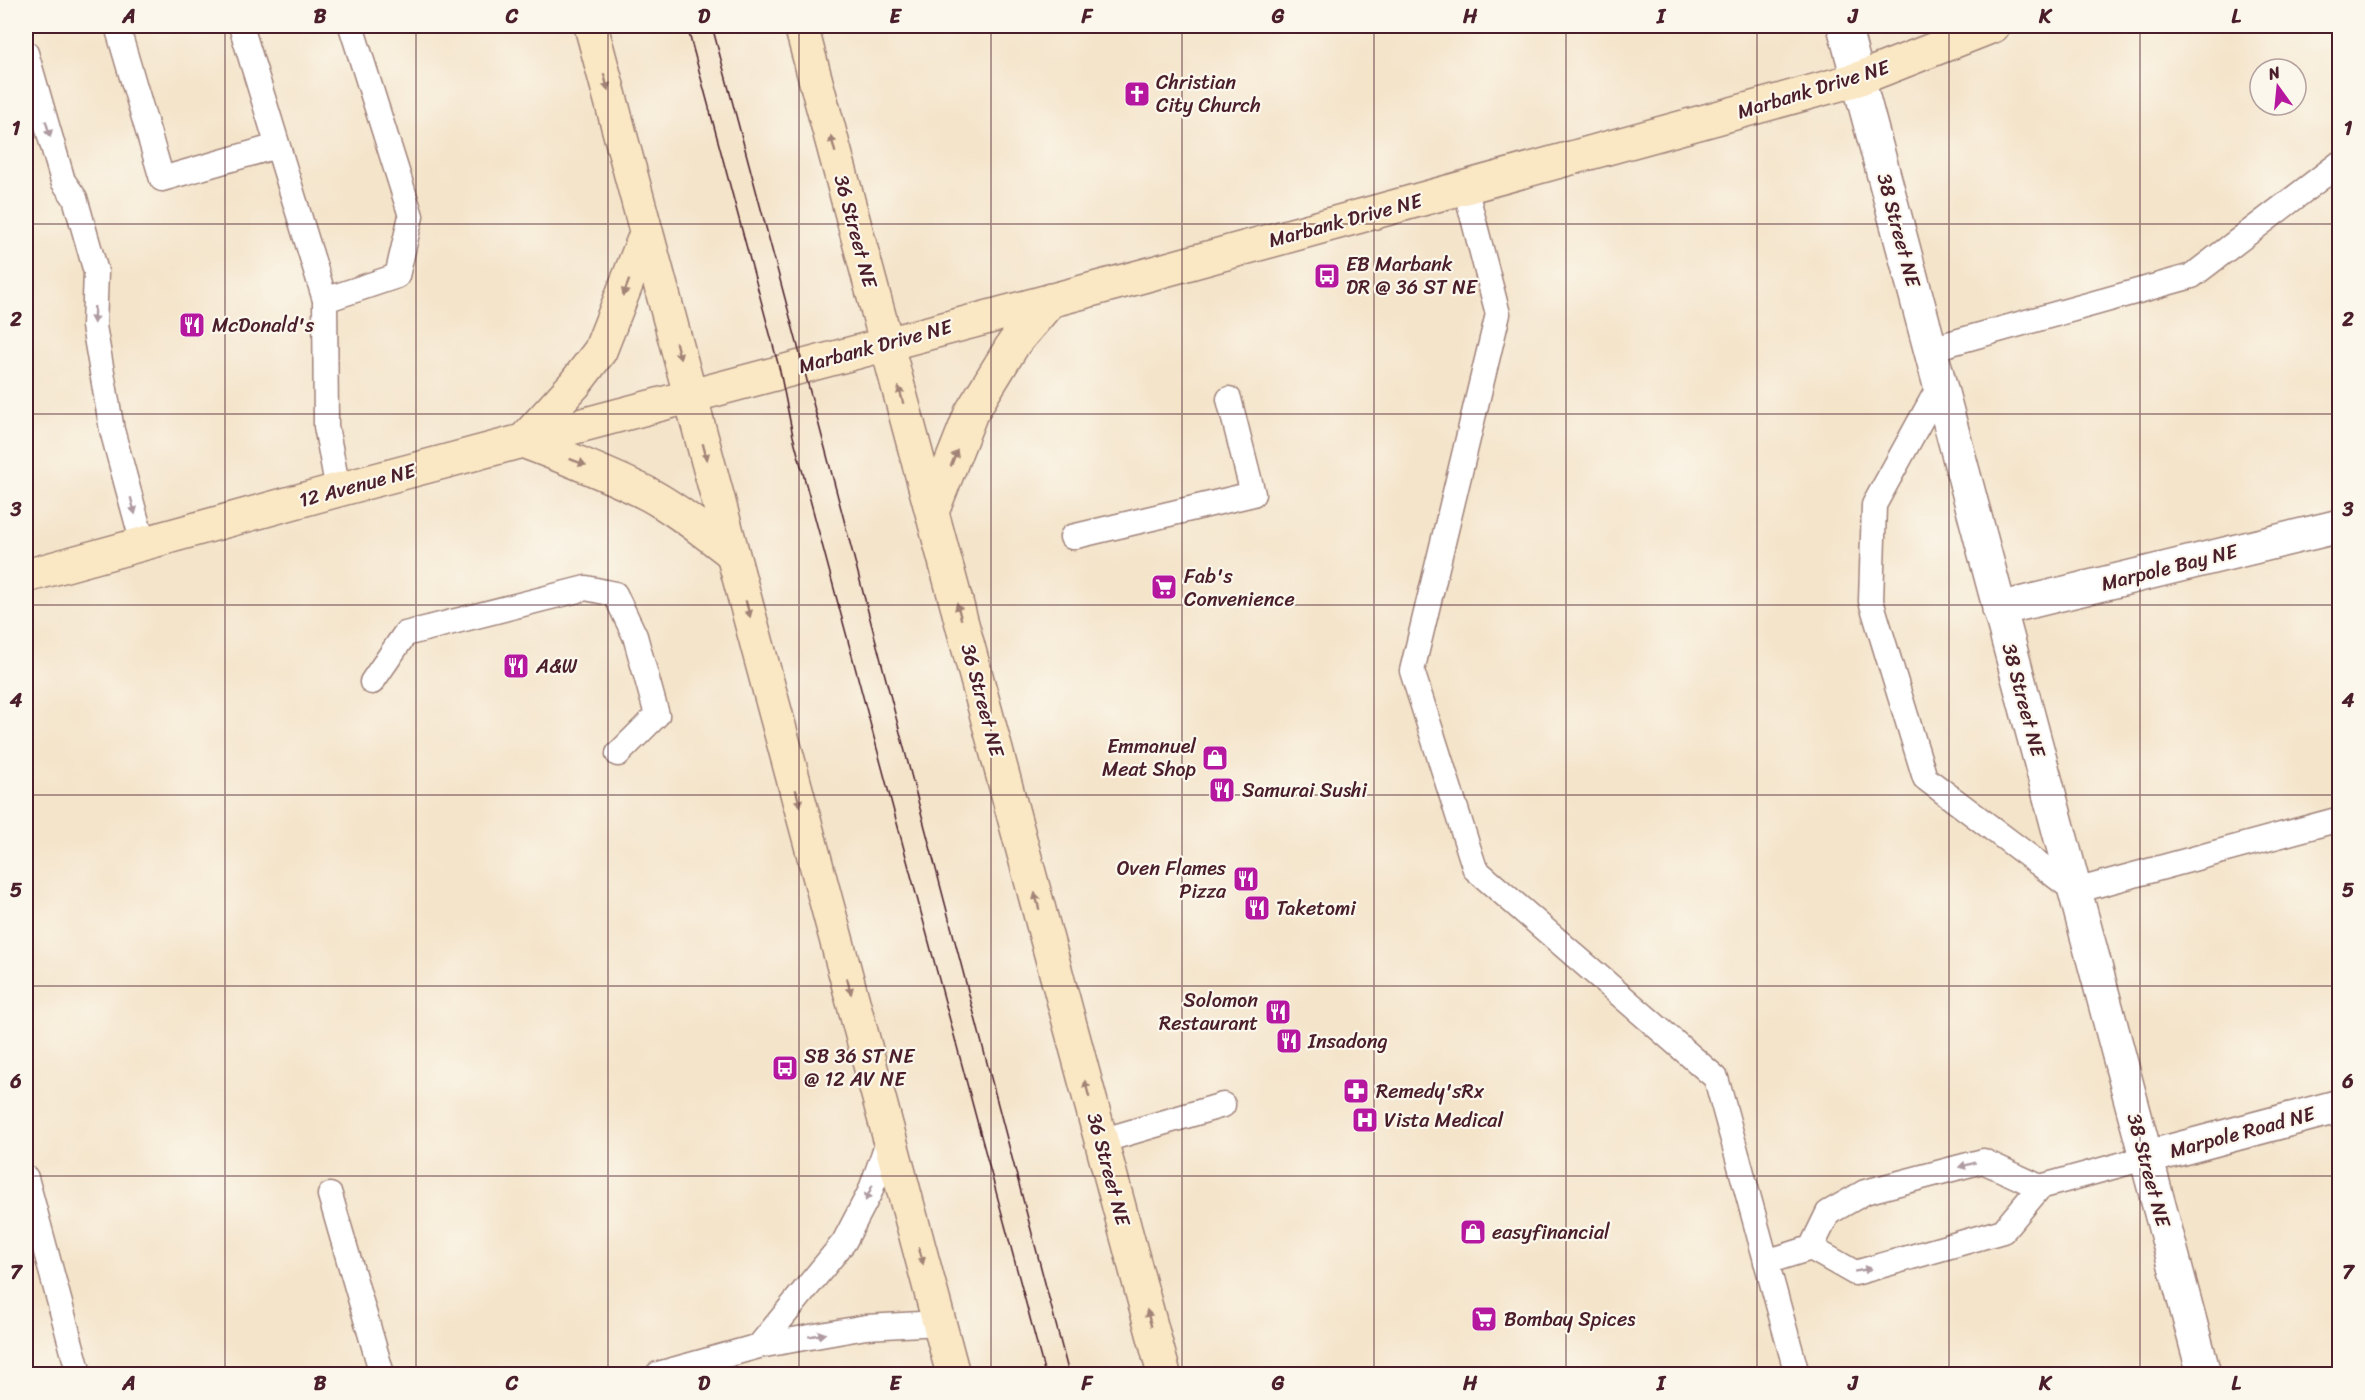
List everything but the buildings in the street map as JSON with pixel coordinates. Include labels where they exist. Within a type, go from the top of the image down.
[{"type":"main road","points":[[591,26],[953,1374]]},
{"type":"main road","name":"36 Street NE","points":[[801,26],[1164,1374]]},
{"type":"main road","name":"Marbank Drive NE","points":[[690,396],[1051,300],[1858,79],[1993,26]]},
{"type":"main road","points":[[646,234],[600,351],[574,385],[523,441],[598,470],[651,496],[683,516],[732,553]]},
{"type":"main road","points":[[932,512],[971,413],[1014,343],[1051,300]]},
{"type":"main road","name":"12 Avenue NE","points":[[26,576],[690,396]]},
{"type":"street","name":"38 Street NE","points":[[1844,26],[2204,1374]]},
{"type":"street","name":"Marpole Bay NE","points":[[2000,609],[2340,526]]},
{"type":"street","name":"Marpole Road NE","points":[[2145,1158],[2340,1106]]},
{"type":"lane","points":[[117,26],[162,179],[277,146]]},
{"type":"lane","points":[[241,26],[325,300],[326,426],[338,490]]},
{"type":"lane","points":[[325,300],[397,276],[411,216],[351,26]]},
{"type":"lane","points":[[26,53],[63,181],[75,198],[96,272],[94,326],[108,407],[112,430],[143,543]]},
{"type":"lane","points":[[1930,349],[2192,276],[2340,163]]},
{"type":"lane","points":[[1465,187],[1498,314],[1412,671],[1475,870],[1716,1077],[1797,1374]]},
{"type":"lane","points":[[1940,385],[1874,505],[1871,601],[1925,778],[2074,891],[2340,819]]},
{"type":"lane","points":[[1072,537],[1253,494],[1229,399]]},
{"type":"lane","points":[[372,682],[405,634],[586,588],[615,594],[635,636],[657,715],[618,754]]},
{"type":"lane","points":[[1101,1141],[1222,1105]]},
{"type":"lane","points":[[759,1346],[844,1242],[870,1192],[889,1138]]},
{"type":"lane","points":[[1811,1248],[1855,1273],[2004,1231],[2040,1187],[2145,1158]]},
{"type":"lane","points":[[1766,1262],[1811,1248],[1828,1213],[1865,1192],[1983,1161],[2040,1187]]},
{"type":"lane","points":[[26,1178],[79,1374]]},
{"type":"lane","points":[[330,1195],[382,1374]]},
{"type":"lane","points":[[658,1374],[759,1346],[866,1327],[939,1323]]},
{"type":"tram line","points":[[687,26],[780,371],[793,436],[1045,1374]]},
{"type":"tram line","points":[[712,26],[1069,1374]]},
{"type":"place","name":"Christian City Church","points":[[1137,94]]},
{"type":"place","name":"EB Marbank DR @ 36 ST NE","points":[[1327,276]]},
{"type":"place","name":"McDonald's","points":[[192,325]]},
{"type":"place","name":"Fab's Convenience","points":[[1164,587]]},
{"type":"place","name":"A&W","points":[[516,666]]},
{"type":"place","name":"Emmanuel Meat Shop","points":[[1215,758]]},
{"type":"place","name":"Samurai Sushi","points":[[1222,790]]},
{"type":"place","name":"Oven Flames Pizza","points":[[1246,879]]},
{"type":"place","name":"Taketomi","points":[[1257,908]]},
{"type":"place","name":"Solomon Restaurant","points":[[1278,1012]]},
{"type":"place","name":"Insadong","points":[[1289,1041]]},
{"type":"place","name":"SB 36 ST NE @ 12 AV NE","points":[[785,1068]]},
{"type":"place","name":"Remedy'sRx","points":[[1356,1091]]},
{"type":"place","name":"Vista Medical","points":[[1365,1120]]},
{"type":"place","name":"easyfinancial","points":[[1473,1232]]},
{"type":"place","name":"Bombay Spices","points":[[1484,1319]]}]
